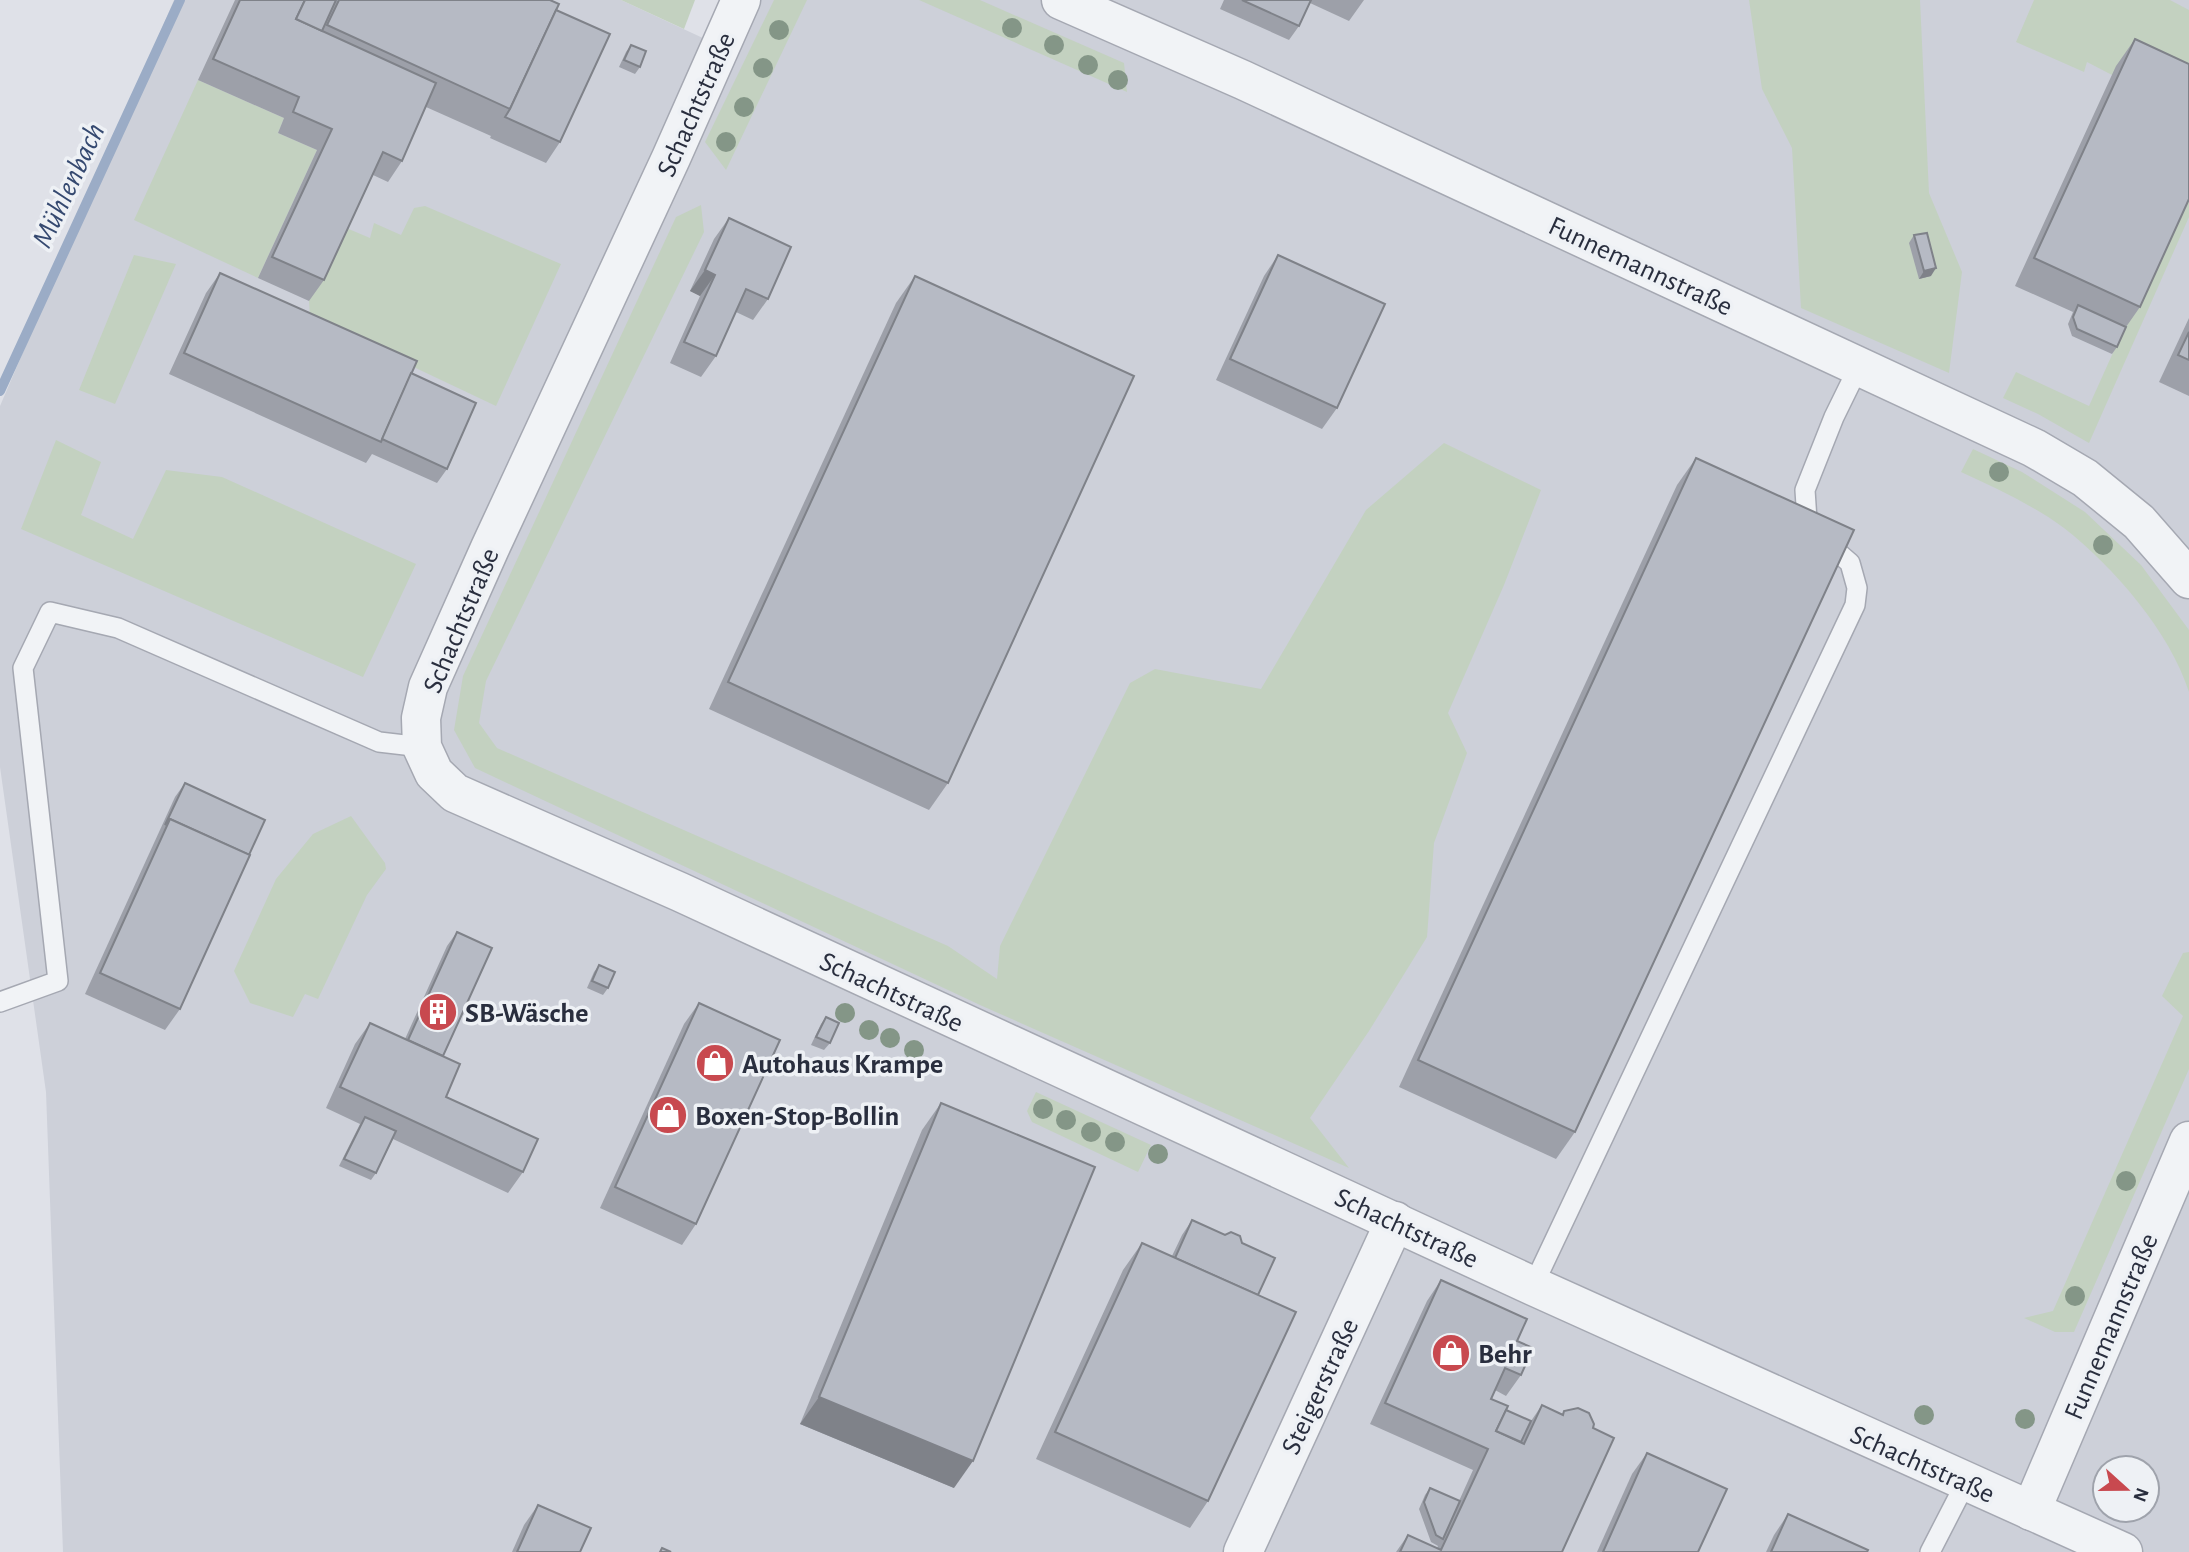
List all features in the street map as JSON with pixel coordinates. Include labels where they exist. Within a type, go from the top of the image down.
[{"type":"street","name":"Schachtstraße","points":[[741,0],[428,687],[421,718],[422,747],[435,774],[455,793],[680,892],[1533,1286],[2123,1552]]},
{"type":"street","name":"Funnemannstraße","points":[[1061,0],[1244,80],[2034,448],[2085,478],[2139,522],[2189,579]]},
{"type":"street","name":"Funnemannstraße","points":[[2031,1511],[2189,1141]]},
{"type":"street","name":"Steigerstraße","points":[[1243,1552],[1395,1221]]},
{"type":"lane","points":[[1533,1286],[1855,605],[1857,588],[1850,562],[1828,544],[1807,520],[1805,489],[1859,366]]},
{"type":"lane","points":[[0,1002],[58,981],[23,668],[50,612],[118,628],[379,742],[422,747]]},
{"type":"lane","points":[[1930,1552],[1966,1482]]},
{"type":"shaded area","points":[[174,0],[621,0],[705,39],[723,0],[2189,0],[2189,1552],[63,1552],[46,1092],[0,767],[0,406]]},
{"type":"green space","points":[[621,0],[695,0],[684,29]]},
{"type":"green space","points":[[774,0],[807,0],[726,170],[705,142]]},
{"type":"green space","points":[[919,0],[980,0],[1124,63],[1127,92]]},
{"type":"green space","points":[[1749,0],[1920,0],[1929,193],[1962,272],[1949,373],[1801,308],[1792,148],[1762,89]]},
{"type":"green space","points":[[2034,0],[2170,0],[2189,10],[2189,99],[2112,75],[2087,62],[2084,72],[2016,42]]},
{"type":"green space","points":[[198,80],[284,118],[278,133],[317,150],[258,278],[134,220]]},
{"type":"green space","points":[[2189,184],[2189,217],[2089,443],[2003,398],[2016,372],[2089,406]]},
{"type":"green space","points":[[701,205],[704,232],[486,681],[479,723],[497,748],[948,946],[997,979],[1000,946],[1130,683],[1155,669],[1261,689],[1366,510],[1444,443],[1541,490],[1504,585],[1448,713],[1467,753],[1434,843],[1427,937],[1369,1031],[1310,1118],[1349,1168],[980,1005],[475,768],[454,730],[463,676],[676,217]]},
{"type":"green space","points":[[425,206],[561,264],[496,406],[310,318],[309,301],[344,227],[370,238],[374,223],[401,235],[414,208]]},
{"type":"green space","points":[[134,255],[176,264],[115,404],[79,390]]},
{"type":"green space","points":[[56,440],[101,462],[81,515],[133,539],[166,470],[222,477],[416,564],[363,677],[21,529]]},
{"type":"green space","points":[[1973,449],[2022,472],[2085,512],[2141,565],[2189,630],[2189,692],[2180,669],[2154,624],[2121,581],[2102,562],[2064,528],[2040,512],[1961,472]]},
{"type":"green space","points":[[351,816],[385,863],[386,869],[367,895],[318,999],[305,994],[293,1017],[250,1003],[234,971],[276,879],[313,834]]},
{"type":"green space","points":[[2189,952],[2189,1069],[2074,1332],[2055,1332],[2024,1318],[2053,1311],[2183,1016],[2162,996],[2183,953]]},
{"type":"green space","points":[[1036,1092],[1151,1145],[1138,1172],[1032,1122],[1027,1111]]},
{"type":"building","points":[[240,0],[305,0],[296,19],[436,83],[402,161],[383,152],[324,280],[272,257],[332,129],[293,112],[299,97],[213,59]]},
{"type":"building","points":[[305,0],[336,0],[322,31],[296,19]]},
{"type":"building","points":[[339,0],[550,0],[559,4],[510,109],[327,25]]},
{"type":"building","points":[[1242,0],[1311,0],[1299,26]]},
{"type":"building","points":[[556,10],[610,34],[560,142],[505,117]]},
{"type":"building","points":[[2135,39],[2189,64],[2189,199],[2140,307],[2034,258]]},
{"type":"building","points":[[631,45],[646,51],[640,67],[624,60]]},
{"type":"building","points":[[729,218],[791,247],[768,299],[746,289],[716,356],[684,342],[715,275],[705,270]]},
{"type":"building","points":[[1927,233],[1936,268],[1924,271],[1914,235]]},
{"type":"building","points":[[1278,255],[1385,304],[1337,408],[1230,359]]},
{"type":"building","points":[[220,273],[417,361],[381,442],[184,353]]},
{"type":"building","points":[[915,276],[1134,376],[948,783],[728,682]]},
{"type":"building","points":[[2078,305],[2126,327],[2117,347],[2077,329],[2073,317]]},
{"type":"building","points":[[2189,332],[2189,360],[2178,355]]},
{"type":"building","points":[[411,373],[476,403],[447,469],[382,439]]},
{"type":"building","points":[[1696,458],[1854,530],[1575,1132],[1418,1060]]},
{"type":"building","points":[[185,783],[265,820],[249,855],[170,819],[165,825]]},
{"type":"building","points":[[170,819],[250,855],[180,1009],[100,973]]},
{"type":"building","name":"SB-Wäsche","points":[[457,932],[492,948],[443,1056],[408,1040]]},
{"type":"building","points":[[599,965],[615,972],[608,988],[592,981]]},
{"type":"building","points":[[699,1003],[780,1040],[696,1224],[615,1187]]},
{"type":"building","points":[[826,1017],[839,1023],[830,1043],[816,1037]]},
{"type":"building","points":[[370,1023],[460,1064],[446,1097],[538,1139],[523,1172],[340,1087]]},
{"type":"building","points":[[941,1103],[1095,1167],[973,1461],[819,1397]]},
{"type":"building","points":[[365,1117],[396,1131],[376,1173],[344,1159]]},
{"type":"building","points":[[1192,1220],[1225,1235],[1231,1232],[1240,1236],[1242,1243],[1275,1258],[1258,1295],[1175,1258]]},
{"type":"building","points":[[1142,1243],[1296,1312],[1208,1501],[1055,1432]]},
{"type":"building","points":[[1441,1280],[1527,1319],[1517,1341],[1533,1348],[1521,1375],[1505,1368],[1491,1399],[1508,1406],[1496,1431],[1524,1444],[1542,1405],[1563,1415],[1564,1411],[1578,1408],[1589,1413],[1593,1428],[1614,1438],[1562,1552],[1400,1552],[1408,1535],[1441,1550],[1488,1449],[1385,1403]]},
{"type":"building","points":[[1506,1410],[1531,1421],[1521,1442],[1496,1431]]},
{"type":"building","points":[[1647,1453],[1727,1489],[1698,1552],[1603,1552]]},
{"type":"building","points":[[1430,1488],[1460,1501],[1443,1539],[1436,1535],[1424,1502]]},
{"type":"building","points":[[538,1505],[591,1528],[580,1552],[517,1552]]},
{"type":"building","points":[[1788,1514],[1868,1550],[1771,1552]]},
{"type":"waterway","name":"Mühlenbach","points":[[0,391],[180,0]]},
{"type":"place","name":"SB-Wäsche","points":[[438,1012]]},
{"type":"place","name":"Autohaus Krampe","points":[[715,1063]]},
{"type":"place","name":"Boxen-Stop-Bollin","points":[[668,1115]]},
{"type":"place","name":"Behr","points":[[1451,1353]]}]
